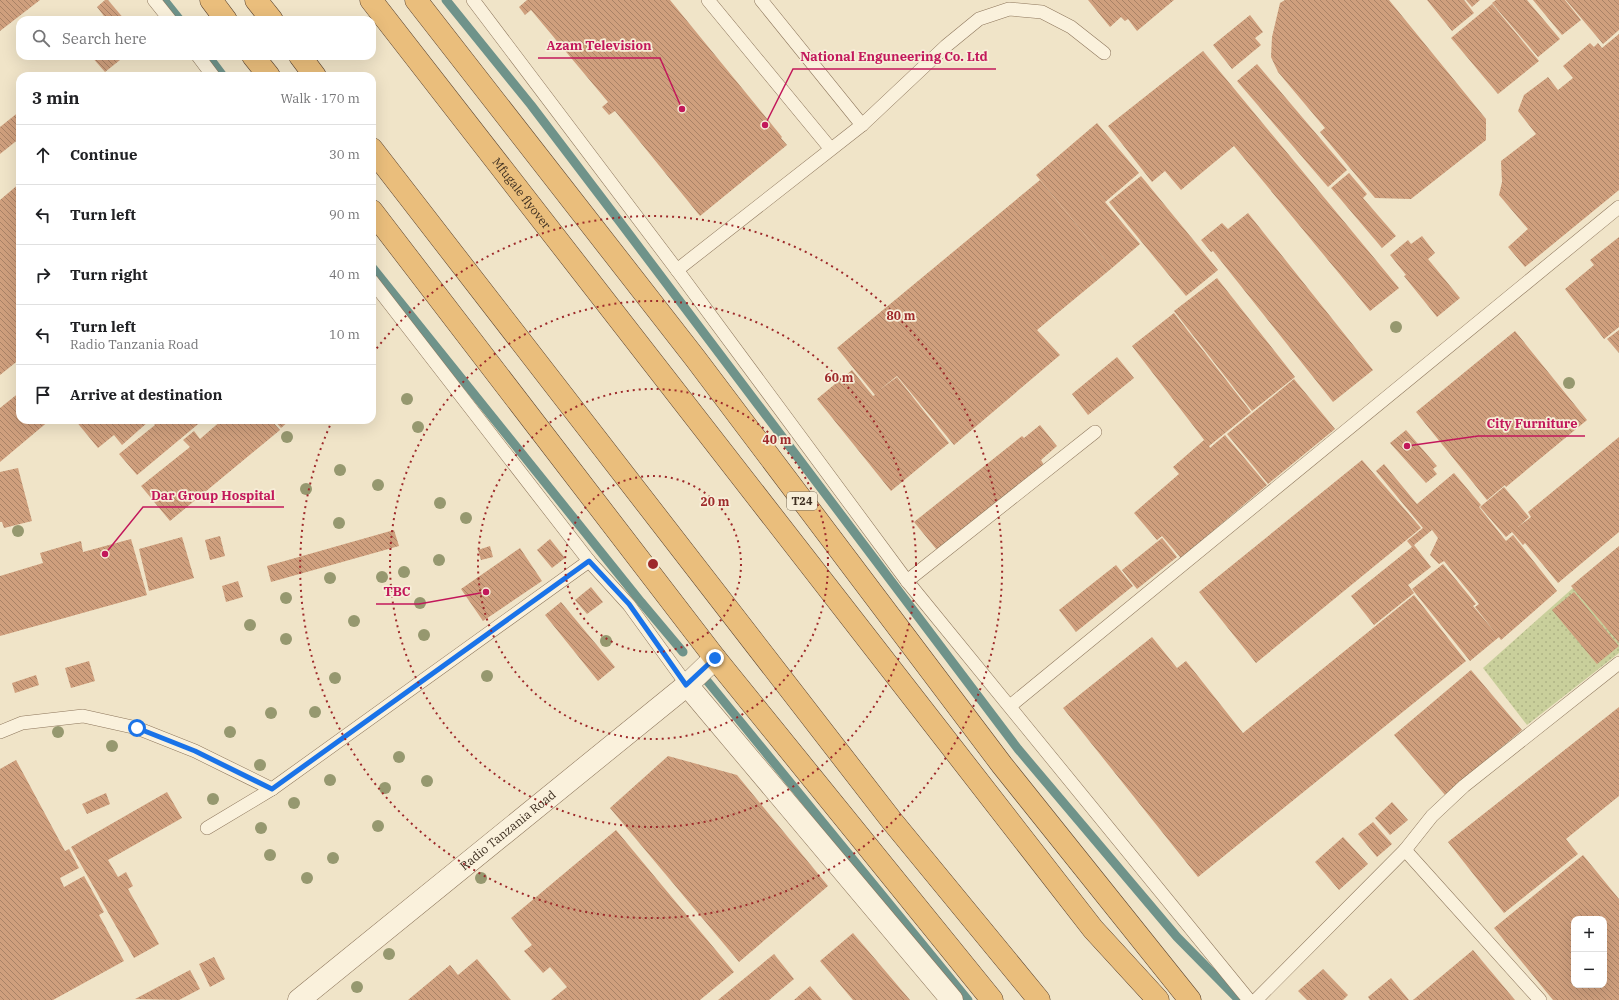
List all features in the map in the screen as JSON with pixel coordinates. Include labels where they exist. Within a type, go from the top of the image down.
[{"type":"highway","points":[[210,0],[223,16]]},
{"type":"highway","points":[[256,0],[269,16]]},
{"type":"highway","name":"Mfugale flyover","points":[[371,0],[1093,929],[1158,1000]]},
{"type":"highway","name":"T24","points":[[416,0],[695,358],[1002,766],[1190,1000]]},
{"type":"highway","points":[[256,60],[266,72]]},
{"type":"highway","points":[[303,60],[312,72]]},
{"type":"highway","points":[[376,154],[892,821],[1039,1000]]},
{"type":"highway","points":[[376,216],[715,658],[992,1000]]},
{"type":"street","name":"Radio Tanzania Road","points":[[299,1000],[686,685],[715,658]]},
{"type":"street","points":[[686,685],[952,1000]]},
{"type":"lane","points":[[154,0],[167,16]]},
{"type":"lane","points":[[474,0],[677,270],[907,581],[1249,1000]]},
{"type":"lane","points":[[708,0],[830,148]]},
{"type":"lane","points":[[761,0],[862,125]]},
{"type":"lane","points":[[677,270],[830,148],[862,125],[946,46],[979,19],[1009,9],[1042,12],[1071,27],[1104,53]]},
{"type":"lane","points":[[201,60],[210,72]]},
{"type":"lane","points":[[1010,706],[1619,207]]},
{"type":"lane","points":[[376,286],[589,561],[629,604],[686,685]]},
{"type":"lane","points":[[907,581],[1095,432]]},
{"type":"lane","points":[[207,828],[272,789],[589,561]]},
{"type":"lane","points":[[1256,1000],[1405,850],[1432,816],[1464,786],[1619,663]]},
{"type":"lane","points":[[0,732],[22,723],[83,716],[137,728],[195,751],[272,789]]},
{"type":"lane","points":[[1405,850],[1540,1000]]},
{"type":"green space","points":[[1619,547],[1619,653],[1527,725],[1483,668]]},
{"type":"building","points":[[0,0],[40,0],[19,16],[16,16],[16,19],[0,31]]},
{"type":"building","points":[[105,0],[108,0],[122,16],[104,16],[97,7]]},
{"type":"building","points":[[527,0],[670,0],[787,145],[700,216],[615,111],[609,115],[602,107],[608,102],[531,10],[525,15],[519,7]]},
{"type":"building","points":[[1088,0],[1174,0],[1137,31],[1128,19],[1125,21],[1121,17],[1110,27]]},
{"type":"building","points":[[1285,0],[1389,0],[1486,119],[1486,140],[1411,199],[1375,198],[1320,132],[1325,128],[1278,72],[1271,57],[1272,37],[1280,3]]},
{"type":"building","points":[[1427,0],[1464,0],[1474,13],[1452,31]]},
{"type":"building","points":[[1466,0],[1480,0],[1472,7]]},
{"type":"building","points":[[1496,0],[1527,0],[1560,39],[1538,57],[1492,3]]},
{"type":"building","points":[[1533,0],[1565,0],[1581,20],[1562,35]]},
{"type":"building","points":[[1566,0],[1619,0],[1619,30],[1603,44]]},
{"type":"building","points":[[1492,4],[1539,61],[1498,94],[1451,38]]},
{"type":"building","points":[[1250,15],[1263,32],[1255,38],[1261,45],[1232,69],[1213,45]]},
{"type":"building","points":[[1619,34],[1619,190],[1525,267],[1508,247],[1528,229],[1499,195],[1502,182],[1501,161],[1536,134],[1518,111],[1524,95],[1548,77],[1558,90],[1573,78],[1563,66],[1590,43],[1594,47],[1598,43],[1602,48]]},
{"type":"building","points":[[1203,51],[1399,288],[1370,311],[1234,146],[1181,190],[1165,171],[1152,182],[1108,126]]},
{"type":"building","points":[[94,60],[120,60],[105,72]]},
{"type":"building","points":[[1257,64],[1347,170],[1328,187],[1237,81]]},
{"type":"building","points":[[16,114],[16,141],[0,154],[0,127]]},
{"type":"building","points":[[1097,123],[1139,173],[1105,202],[1140,244],[1112,268],[1036,175]]},
{"type":"building","points":[[1349,173],[1367,194],[1363,198],[1396,236],[1382,248],[1331,188]]},
{"type":"building","points":[[1141,176],[1218,270],[1186,296],[1109,202]]},
{"type":"building","points":[[1040,180],[1112,268],[1037,330],[1060,355],[954,445],[897,376],[878,391],[897,377],[949,443],[891,491],[817,399],[852,370],[873,396],[875,395],[837,348]]},
{"type":"building","points":[[16,186],[16,362],[0,375],[0,200]]},
{"type":"building","points":[[1248,213],[1373,370],[1333,402],[1213,251],[1211,252],[1201,240],[1222,223],[1228,229]]},
{"type":"building","points":[[1422,236],[1435,253],[1428,259],[1460,298],[1437,317],[1404,276],[1406,275],[1390,255],[1408,240],[1411,244]]},
{"type":"building","points":[[1619,237],[1619,327],[1604,339],[1565,289],[1594,265],[1590,260]]},
{"type":"building","points":[[1217,278],[1295,377],[1252,411],[1174,311]]},
{"type":"building","points":[[1174,313],[1251,412],[1209,446],[1210,448],[1225,435],[1267,485],[1181,558],[1162,536],[1157,540],[1134,513],[1179,474],[1173,467],[1204,440],[1208,445],[1132,346]]},
{"type":"building","points":[[1619,330],[1619,353],[1607,339]]},
{"type":"building","points":[[1515,331],[1587,420],[1506,487],[1505,485],[1487,500],[1416,412]]},
{"type":"building","points":[[1117,357],[1134,378],[1088,415],[1072,394]]},
{"type":"building","points":[[1294,379],[1335,429],[1268,484],[1227,434]]},
{"type":"building","points":[[16,395],[16,424],[45,424],[0,462],[0,408]]},
{"type":"building","points":[[78,424],[146,424],[122,445],[114,435],[98,448]]},
{"type":"building","points":[[154,424],[198,424],[137,475],[119,454],[155,425]]},
{"type":"building","points":[[217,424],[275,424],[280,430],[170,521],[141,486],[190,447],[183,440],[194,431],[200,439]]},
{"type":"building","points":[[278,424],[286,424],[281,428]]},
{"type":"building","points":[[1040,425],[1057,446],[1041,460],[1044,465],[937,550],[914,522],[1022,436],[1024,438]]},
{"type":"building","points":[[1406,430],[1437,466],[1433,469],[1437,474],[1426,483],[1390,443]]},
{"type":"building","points":[[1619,437],[1619,532],[1558,583],[1525,543],[1523,545],[1512,532],[1506,537],[1480,507],[1504,487],[1529,517],[1518,527],[1531,517],[1528,512]]},
{"type":"building","points":[[1362,460],[1421,528],[1256,663],[1199,592]]},
{"type":"building","points":[[1384,464],[1417,504],[1454,473],[1481,505],[1479,507],[1506,541],[1513,535],[1557,591],[1501,640],[1499,637],[1470,661],[1412,589],[1443,564],[1476,604],[1473,606],[1498,636],[1475,607],[1479,604],[1444,561],[1439,564],[1430,555],[1438,538],[1432,530],[1414,545],[1431,567],[1408,585],[1414,593],[1374,625],[1351,596],[1412,547],[1407,541],[1423,528],[1376,471]]},
{"type":"building","points":[[18,468],[32,521],[4,528],[2,522],[0,522],[0,472]]},
{"type":"building","points":[[394,530],[399,546],[271,582],[267,566]]},
{"type":"building","points":[[220,536],[225,556],[210,560],[205,540]]},
{"type":"building","points":[[182,537],[194,578],[149,591],[139,549]]},
{"type":"building","points":[[1162,538],[1177,557],[1137,589],[1122,570]]},
{"type":"building","points":[[131,539],[147,595],[0,636],[0,576],[43,563],[40,553],[81,541],[83,552]]},
{"type":"building","points":[[550,539],[565,558],[552,568],[537,550]]},
{"type":"building","points":[[490,546],[493,557],[481,560],[478,550]]},
{"type":"building","points":[[1619,546],[1619,643],[1571,586]]},
{"type":"building","points":[[520,548],[542,581],[483,621],[461,589]]},
{"type":"building","points":[[1116,565],[1133,586],[1076,632],[1059,610]]},
{"type":"building","points":[[238,581],[243,597],[226,602],[222,586]]},
{"type":"building","points":[[591,587],[603,602],[587,614],[575,600]]},
{"type":"building","points":[[1574,592],[1619,646],[1597,664],[1552,610]]},
{"type":"building","points":[[1414,595],[1466,661],[1198,877],[1063,708],[1152,637],[1177,668],[1186,661],[1243,733]]},
{"type":"building","points":[[561,602],[615,667],[598,681],[545,615]]},
{"type":"building","points":[[89,661],[95,681],[71,688],[65,668]]},
{"type":"building","points":[[1471,670],[1522,730],[1445,795],[1394,735]]},
{"type":"building","points":[[36,675],[39,685],[15,693],[12,683]]},
{"type":"building","points":[[1619,707],[1619,796],[1566,839],[1578,854],[1504,913],[1448,842]]},
{"type":"building","points":[[668,756],[737,775],[828,886],[739,962],[610,808]]},
{"type":"building","points":[[16,760],[65,851],[69,849],[79,868],[60,878],[64,887],[84,876],[104,912],[99,915],[124,961],[53,1000],[0,1000],[0,769]]},
{"type":"building","points":[[167,792],[182,818],[108,860],[118,877],[126,872],[133,886],[128,889],[159,944],[134,958],[71,847]]},
{"type":"building","points":[[106,793],[110,804],[87,814],[82,804]]},
{"type":"building","points":[[1392,802],[1408,820],[1390,835],[1375,818]]},
{"type":"building","points":[[1373,822],[1392,844],[1377,857],[1358,834]]},
{"type":"building","points":[[616,830],[734,972],[700,1000],[551,1000],[567,987],[550,967],[543,973],[524,951],[532,945],[511,918]]},
{"type":"building","points":[[1343,837],[1368,864],[1339,890],[1315,862]]},
{"type":"building","points":[[1583,855],[1619,899],[1619,1000],[1553,1000],[1494,928]]},
{"type":"building","points":[[853,933],[910,1000],[853,1000],[820,961]]},
{"type":"building","points":[[1473,950],[1515,1000],[1413,1000]]},
{"type":"building","points":[[774,954],[794,979],[769,1000],[718,1000]]},
{"type":"building","points":[[214,957],[225,979],[210,987],[199,964]]},
{"type":"building","points":[[477,959],[511,1000],[408,1000],[450,965],[458,975]]},
{"type":"building","points":[[1323,969],[1348,995],[1343,1000],[1307,1000],[1298,991]]},
{"type":"building","points":[[190,970],[200,989],[179,1000],[135,999]]},
{"type":"building","points":[[1391,978],[1409,1000],[1370,1000],[1368,997]]},
{"type":"building","points":[[810,986],[822,1000],[794,1000]]},
{"type":"waterway","points":[[164,0],[177,16]]},
{"type":"waterway","points":[[446,0],[531,105],[1018,749],[1177,937],[1239,1000]]},
{"type":"waterway","points":[[211,60],[220,72]]},
{"type":"waterway","points":[[376,272],[641,602],[683,652]]},
{"type":"waterway","points":[[699,671],[968,1000]]},
{"type":"place","name":"Azam Television","points":[[682,109]]},
{"type":"place","name":"National Enguneering Co. Ltd","points":[[765,125]]},
{"type":"place","name":"City Furniture","points":[[1407,446]]},
{"type":"place","name":"Dar Group Hospital","points":[[105,554]]},
{"type":"place","name":"TBC","points":[[486,592]]},
{"type":"route","points":[[137,728],[195,751],[272,789],[589,561],[629,604],[686,685],[699,671],[715,658]]}]
